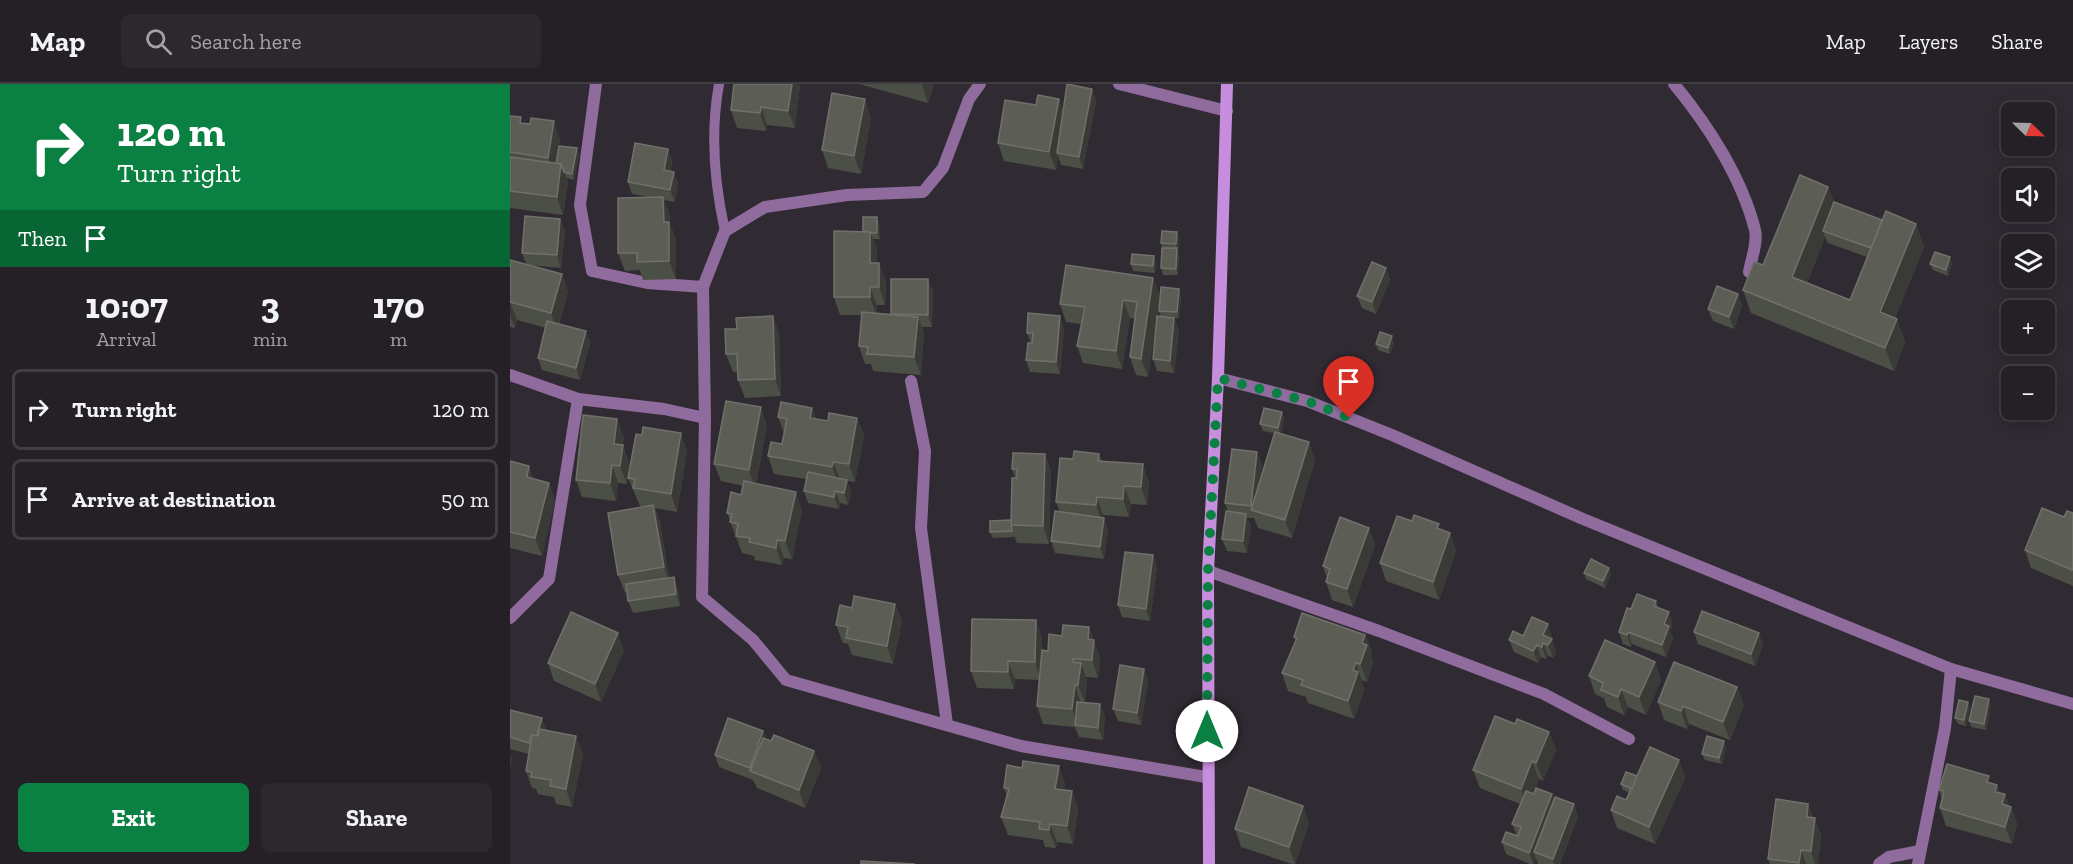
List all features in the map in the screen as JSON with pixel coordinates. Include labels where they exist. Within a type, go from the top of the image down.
[{"type":"street","points":[[596,84],[580,205],[592,271],[647,283],[703,287]]},
{"type":"street","points":[[980,84],[969,99],[944,168],[923,192],[847,195],[765,207],[725,231],[703,287],[705,418],[702,597],[753,640],[786,680],[1021,746],[1206,777]]},
{"type":"street","points":[[1119,84],[1227,111]]},
{"type":"street","points":[[1209,864],[1206,777],[1208,571],[1218,378],[1227,84]]},
{"type":"street","points":[[1674,84],[1691,105],[1739,184],[1756,232],[1749,272]]},
{"type":"street","points":[[510,375],[578,399],[664,409],[705,418]]},
{"type":"street","points":[[1218,378],[1307,401],[1583,519],[1951,669],[2073,704]]},
{"type":"street","points":[[911,381],[925,451],[921,528],[947,724]]},
{"type":"street","points":[[510,618],[549,579],[578,399]]},
{"type":"street","points":[[1208,571],[1378,631],[1544,694],[1629,739]]},
{"type":"street","points":[[1918,864],[1945,728],[1951,669]]},
{"type":"street","points":[[1879,864],[1889,857],[1920,851]]},
{"type":"lane","points":[[719,84],[713,118],[716,193],[725,231]]},
{"type":"building","points":[[734,84],[792,84],[788,111],[761,107],[760,113],[731,110]]},
{"type":"building","points":[[1067,84],[1092,89],[1079,157],[1057,153]]},
{"type":"building","points":[[832,93],[865,99],[854,156],[822,150]]},
{"type":"building","points":[[1038,95],[1059,99],[1049,152],[998,143],[1005,100],[1036,105]]},
{"type":"building","points":[[510,116],[521,117],[520,123],[530,124],[531,118],[554,121],[548,158],[510,152]]},
{"type":"building","points":[[635,143],[668,149],[664,170],[674,172],[670,190],[628,182]]},
{"type":"building","points":[[559,146],[577,148],[572,174],[564,172],[561,164],[556,164]]},
{"type":"building","points":[[510,157],[561,164],[557,197],[510,191]]},
{"type":"building","points":[[1800,175],[1828,187],[1792,277],[1850,300],[1886,211],[1916,224],[1880,312],[1897,319],[1885,348],[1743,290],[1754,262],[1763,265]]},
{"type":"building","points":[[663,197],[664,222],[669,222],[669,261],[637,262],[637,253],[618,253],[618,198]]},
{"type":"building","points":[[1834,202],[1882,220],[1871,248],[1823,231]]},
{"type":"building","points":[[525,216],[560,219],[557,255],[522,253]]},
{"type":"building","points":[[863,217],[877,217],[877,233],[863,231]]},
{"type":"building","points":[[834,231],[870,232],[870,263],[879,263],[879,287],[870,287],[870,297],[834,297]]},
{"type":"building","points":[[1162,231],[1177,232],[1176,244],[1161,243]]},
{"type":"building","points":[[1162,248],[1177,248],[1176,269],[1161,268]]},
{"type":"building","points":[[1935,252],[1950,257],[1946,270],[1930,264]]},
{"type":"building","points":[[1132,254],[1154,256],[1153,266],[1131,264]]},
{"type":"building","points":[[510,260],[562,274],[551,313],[510,302]]},
{"type":"building","points":[[1372,262],[1386,268],[1372,302],[1357,296]]},
{"type":"building","points":[[1066,265],[1153,278],[1141,359],[1130,357],[1137,302],[1123,300],[1116,351],[1077,346],[1085,307],[1060,304]]},
{"type":"building","points":[[891,279],[928,279],[928,315],[891,314]]},
{"type":"building","points":[[1717,286],[1738,294],[1729,317],[1708,309]]},
{"type":"building","points":[[1161,287],[1179,289],[1177,312],[1159,311]]},
{"type":"building","points":[[862,312],[918,317],[914,357],[867,354],[868,347],[859,346]]},
{"type":"building","points":[[1028,313],[1060,316],[1056,362],[1026,360],[1028,343],[1032,343],[1033,333],[1027,333]]},
{"type":"building","points":[[773,316],[775,379],[738,380],[737,354],[726,354],[725,329],[737,329],[736,318]]},
{"type":"building","points":[[1157,316],[1174,318],[1170,361],[1153,359]]},
{"type":"building","points":[[547,321],[586,331],[576,368],[538,358]]},
{"type":"building","points":[[1380,332],[1392,336],[1388,348],[1376,344]]},
{"type":"building","points":[[726,401],[761,407],[749,470],[714,464]]},
{"type":"building","points":[[781,402],[812,408],[810,418],[828,421],[829,413],[857,418],[849,464],[833,462],[832,467],[768,456],[771,442],[782,444],[787,419],[778,417]]},
{"type":"building","points":[[1264,408],[1282,412],[1278,428],[1260,424]]},
{"type":"building","points":[[583,415],[617,419],[614,444],[623,445],[620,466],[612,465],[610,483],[576,480]]},
{"type":"building","points":[[643,427],[681,433],[671,494],[633,488],[635,479],[628,478],[636,434],[642,435]]},
{"type":"building","points":[[1275,432],[1309,442],[1285,520],[1251,510]]},
{"type":"building","points":[[1232,449],[1257,452],[1251,506],[1225,503]]},
{"type":"building","points":[[1074,451],[1099,454],[1098,461],[1143,464],[1141,487],[1124,486],[1123,499],[1097,497],[1096,505],[1056,502],[1060,458],[1073,459]]},
{"type":"building","points":[[1013,453],[1045,454],[1043,526],[1011,525],[1012,478],[1017,478],[1017,469],[1012,469]]},
{"type":"building","points":[[510,461],[529,466],[527,477],[549,483],[535,538],[510,532]]},
{"type":"building","points":[[808,472],[847,480],[844,493],[835,491],[834,497],[804,491]]},
{"type":"building","points":[[744,481],[796,492],[785,541],[777,540],[776,548],[749,542],[750,538],[736,536],[738,524],[730,522],[732,514],[727,513],[731,492],[741,495]]},
{"type":"building","points":[[653,505],[664,567],[618,575],[608,513]]},
{"type":"building","points":[[2042,508],[2064,517],[2067,511],[2073,513],[2072,570],[2025,550]]},
{"type":"building","points":[[1055,511],[1104,518],[1100,547],[1051,541]]},
{"type":"building","points":[[1226,511],[1246,514],[1243,541],[1222,539]]},
{"type":"building","points":[[1414,515],[1439,524],[1437,528],[1450,533],[1433,582],[1380,563],[1397,516],[1412,521]]},
{"type":"building","points":[[1340,517],[1369,528],[1347,589],[1326,582],[1330,569],[1323,566]]},
{"type":"building","points":[[1011,520],[1012,531],[990,532],[990,521]]},
{"type":"building","points":[[1125,552],[1153,555],[1146,609],[1118,605]]},
{"type":"building","points":[[1591,559],[1609,568],[1603,581],[1584,573]]},
{"type":"building","points":[[674,577],[676,594],[628,601],[626,584]]},
{"type":"building","points":[[1637,594],[1656,601],[1654,606],[1669,612],[1664,624],[1669,626],[1662,645],[1628,632],[1627,635],[1619,632],[1627,608],[1631,609]]},
{"type":"building","points":[[854,596],[895,604],[887,646],[846,638],[848,627],[836,625],[840,605],[852,608]]},
{"type":"building","points":[[1702,611],[1759,633],[1751,654],[1694,632]]},
{"type":"building","points":[[571,612],[618,633],[595,684],[548,663]]},
{"type":"building","points":[[1302,613],[1365,635],[1362,643],[1367,645],[1360,664],[1356,663],[1353,670],[1358,672],[1348,701],[1301,685],[1303,680],[1282,673],[1297,638],[1294,637]]},
{"type":"building","points":[[1532,617],[1548,624],[1543,635],[1552,639],[1548,645],[1543,643],[1542,647],[1537,645],[1533,651],[1509,640],[1513,631],[1523,636]]},
{"type":"building","points":[[972,619],[1036,620],[1035,662],[1008,661],[1008,672],[971,671]]},
{"type":"building","points":[[1063,625],[1089,627],[1088,639],[1094,640],[1092,660],[1073,659],[1073,662],[1081,663],[1072,709],[1037,706],[1042,650],[1048,651],[1049,634],[1062,636]]},
{"type":"building","points":[[1605,640],[1655,662],[1639,697],[1621,689],[1618,697],[1601,690],[1603,683],[1589,676]]},
{"type":"building","points":[[1674,662],[1737,687],[1723,722],[1683,706],[1681,711],[1658,702]]},
{"type":"building","points":[[1120,665],[1144,669],[1137,713],[1113,709]]},
{"type":"building","points":[[1975,696],[1989,699],[1984,724],[1969,721]]},
{"type":"building","points":[[1959,700],[1968,702],[1964,720],[1955,718]]},
{"type":"building","points":[[1077,702],[1100,704],[1098,728],[1075,725]]},
{"type":"building","points":[[510,710],[542,718],[537,736],[532,735],[529,743],[510,737]]},
{"type":"building","points":[[1495,716],[1515,724],[1517,719],[1549,732],[1536,763],[1532,761],[1521,789],[1473,770]]},
{"type":"building","points":[[728,718],[763,731],[750,768],[715,755]]},
{"type":"building","points":[[539,729],[576,736],[566,789],[550,786],[551,780],[531,777],[532,772],[526,771],[532,735],[538,736]]},
{"type":"building","points":[[774,735],[814,751],[799,790],[750,771],[763,738],[771,741]]},
{"type":"building","points":[[1707,736],[1724,741],[1719,758],[1702,754]]},
{"type":"building","points":[[1650,747],[1679,760],[1649,827],[1611,810],[1617,796],[1626,800]]},
{"type":"building","points":[[1023,761],[1059,766],[1055,789],[1072,791],[1067,826],[1050,824],[1049,830],[1039,829],[1040,822],[1001,817],[1009,789],[1004,788],[1007,765],[1022,768]]},
{"type":"building","points":[[1947,764],[1989,776],[1987,782],[1997,785],[1995,792],[2005,794],[2002,804],[2011,807],[2005,827],[1940,808],[1944,791],[1939,790]]},
{"type":"building","points":[[1626,772],[1637,776],[1632,789],[1621,784]]},
{"type":"building","points":[[1249,787],[1303,806],[1289,847],[1235,829]]},
{"type":"building","points":[[1536,788],[1552,794],[1529,853],[1502,842],[1506,832],[1518,836],[1521,827],[1512,824],[1526,791],[1534,794]]},
{"type":"building","points":[[1555,797],[1574,804],[1553,859],[1534,852]]},
{"type":"building","points":[[1776,799],[1808,804],[1807,817],[1815,818],[1811,851],[1801,850],[1799,863],[1768,859]]},
{"type":"building","points":[[861,861],[915,864],[861,864]]},
{"type":"route","points":[[1207,731],[1208,571],[1218,378],[1307,401],[1349,418]]}]
